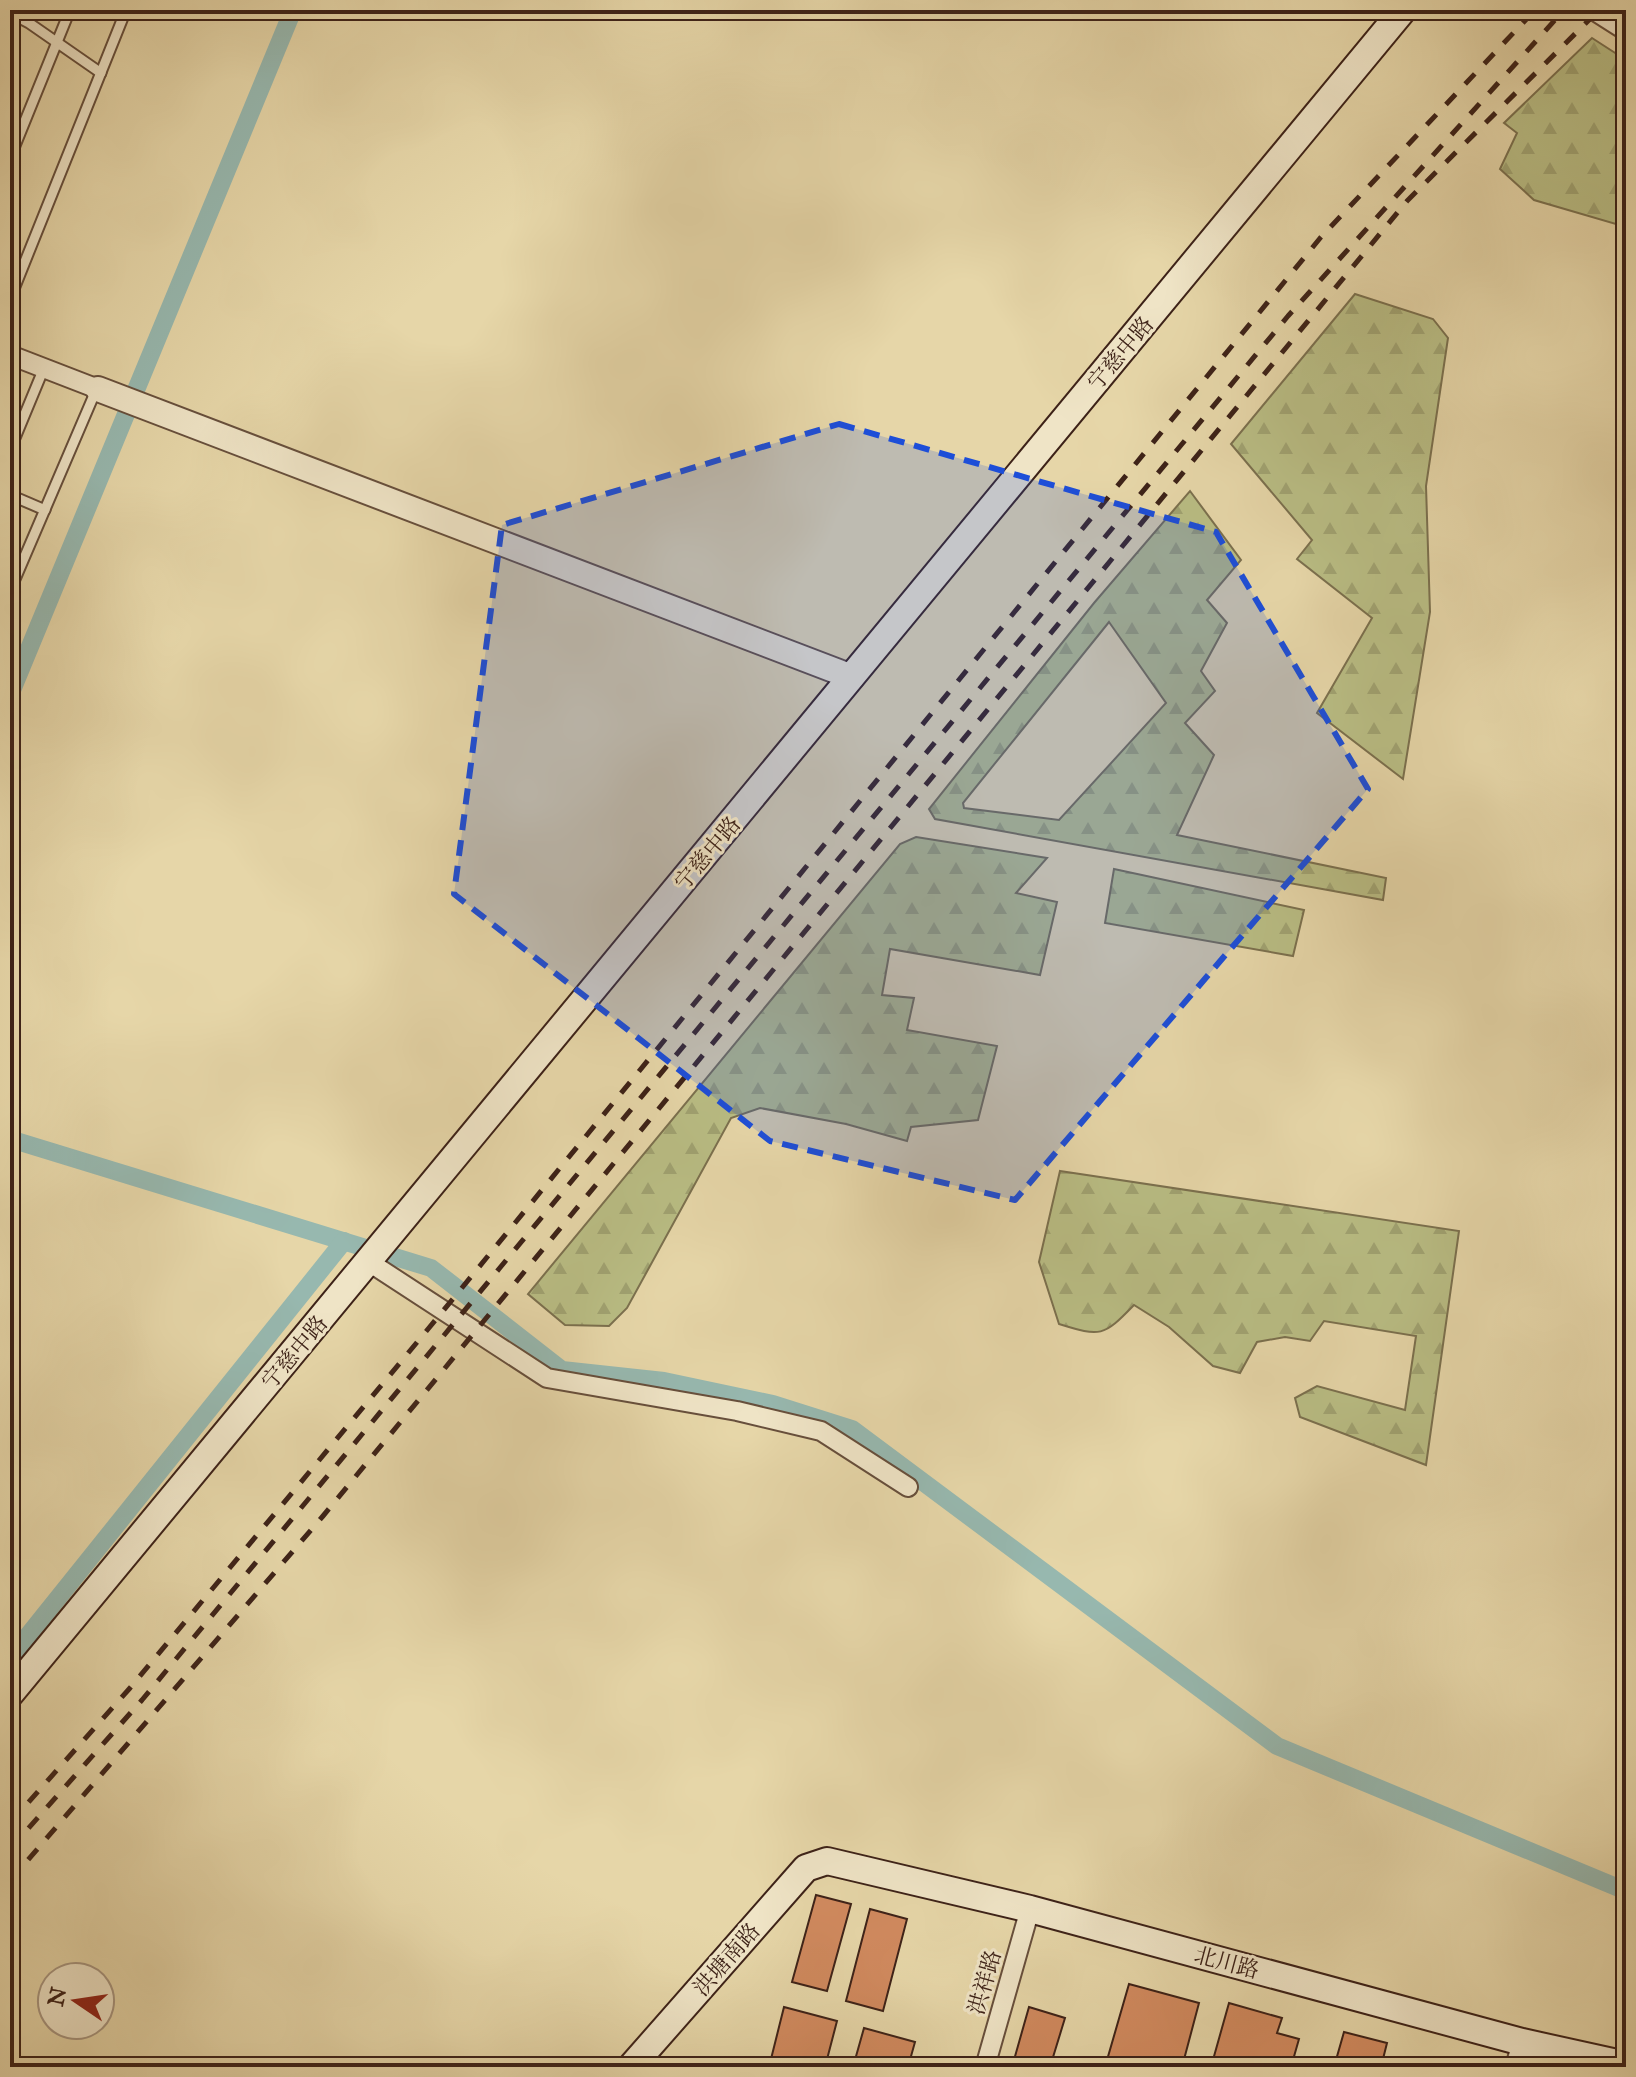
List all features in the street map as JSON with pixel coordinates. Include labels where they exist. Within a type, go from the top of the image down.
[{"type":"main road","name":"宁慈中路","points":[[10,1694],[1403,10]]},
{"type":"main road","name":"北川路","points":[[827,1861],[1030,1909],[1518,2054],[1626,2065]]},
{"type":"main road","name":"洪塘南路","points":[[631,2067],[806,1868],[827,1861]]},
{"type":"street","points":[[1593,10],[1626,31]]},
{"type":"street","points":[[10,355],[852,677]]},
{"type":"street","points":[[369,1262],[547,1378],[737,1411],[821,1431],[908,1487]]},
{"type":"street","name":"洪祥路","points":[[985,2067],[1030,1909]]},
{"type":"lane","points":[[10,158],[70,10]]},
{"type":"lane","points":[[10,299],[126,10]]},
{"type":"lane","points":[[10,29],[14,13],[101,73]]},
{"type":"lane","points":[[10,450],[44,368]]},
{"type":"lane","points":[[11,585],[98,388]]},
{"type":"lane","points":[[10,495],[45,510]]},
{"type":"highlighted area","points":[[839,424],[1216,532],[1368,789],[1015,1200],[770,1141],[454,894],[502,525]]},
{"type":"green space","points":[[1592,38],[1626,60],[1626,227],[1534,200],[1500,169],[1517,133],[1504,123]]},
{"type":"green space","points":[[1355,294],[1433,319],[1448,338],[1426,486],[1430,612],[1403,779],[1317,713],[1372,618],[1297,559],[1312,540],[1231,444]]},
{"type":"green space","points":[[1190,491],[1241,560],[1207,600],[1227,623],[1201,671],[1215,691],[1185,723],[1214,755],[1177,835],[1386,878],[1383,900],[935,819],[929,809],[1094,603]],"holes":[[[1109,622],[1166,703],[1059,820],[964,808],[963,803]]]},
{"type":"green space","points":[[916,837],[1047,858],[1016,893],[1057,902],[1040,975],[890,949],[882,995],[914,998],[907,1030],[997,1046],[978,1120],[911,1127],[907,1141],[846,1124],[760,1108],[731,1118],[627,1308],[609,1326],[565,1325],[528,1294],[900,844]]},
{"type":"green space","points":[[1114,869],[1304,910],[1293,956],[1105,923]]},
{"type":"green space","points":[[1060,1171],[1459,1231],[1426,1465],[1300,1417],[1295,1398],[1317,1386],[1405,1410],[1416,1336],[1324,1321],[1310,1341],[1285,1337],[1257,1342],[1240,1373],[1213,1366],[1169,1327],[1134,1305],[1108,1329],[1101,1331],[1084,1331],[1059,1324],[1039,1262]]},
{"type":"building","points":[[816,1895],[851,1904],[827,1991],[792,1982]]},
{"type":"building","points":[[870,1909],[907,1919],[883,2011],[846,2001]]},
{"type":"building","points":[[1129,1984],[1199,2003],[1182,2067],[1105,2067]]},
{"type":"building","points":[[1229,2003],[1282,2018],[1277,2033],[1299,2039],[1291,2067],[1211,2067]]},
{"type":"building","points":[[784,2007],[837,2021],[825,2067],[769,2067]]},
{"type":"building","points":[[1029,2007],[1065,2018],[1050,2067],[1012,2067]]},
{"type":"building","points":[[864,2028],[915,2042],[908,2067],[853,2067]]},
{"type":"building","points":[[1344,2032],[1387,2043],[1381,2067],[1334,2067]]},
{"type":"waterway","points":[[10,695],[293,10]]},
{"type":"waterway","points":[[10,1139],[431,1268],[562,1370],[664,1381],[773,1404],[852,1429],[1277,1746],[1626,1891]]},
{"type":"waterway","points":[[10,1658],[344,1241]]},
{"type":"railway","points":[[10,1823],[130,1688],[443,1311],[1321,237],[1535,10]]},
{"type":"railway","points":[[10,1849],[142,1700],[1288,316],[1564,10]]},
{"type":"railway","points":[[10,1881],[323,1516],[1407,201],[1599,10]]}]
